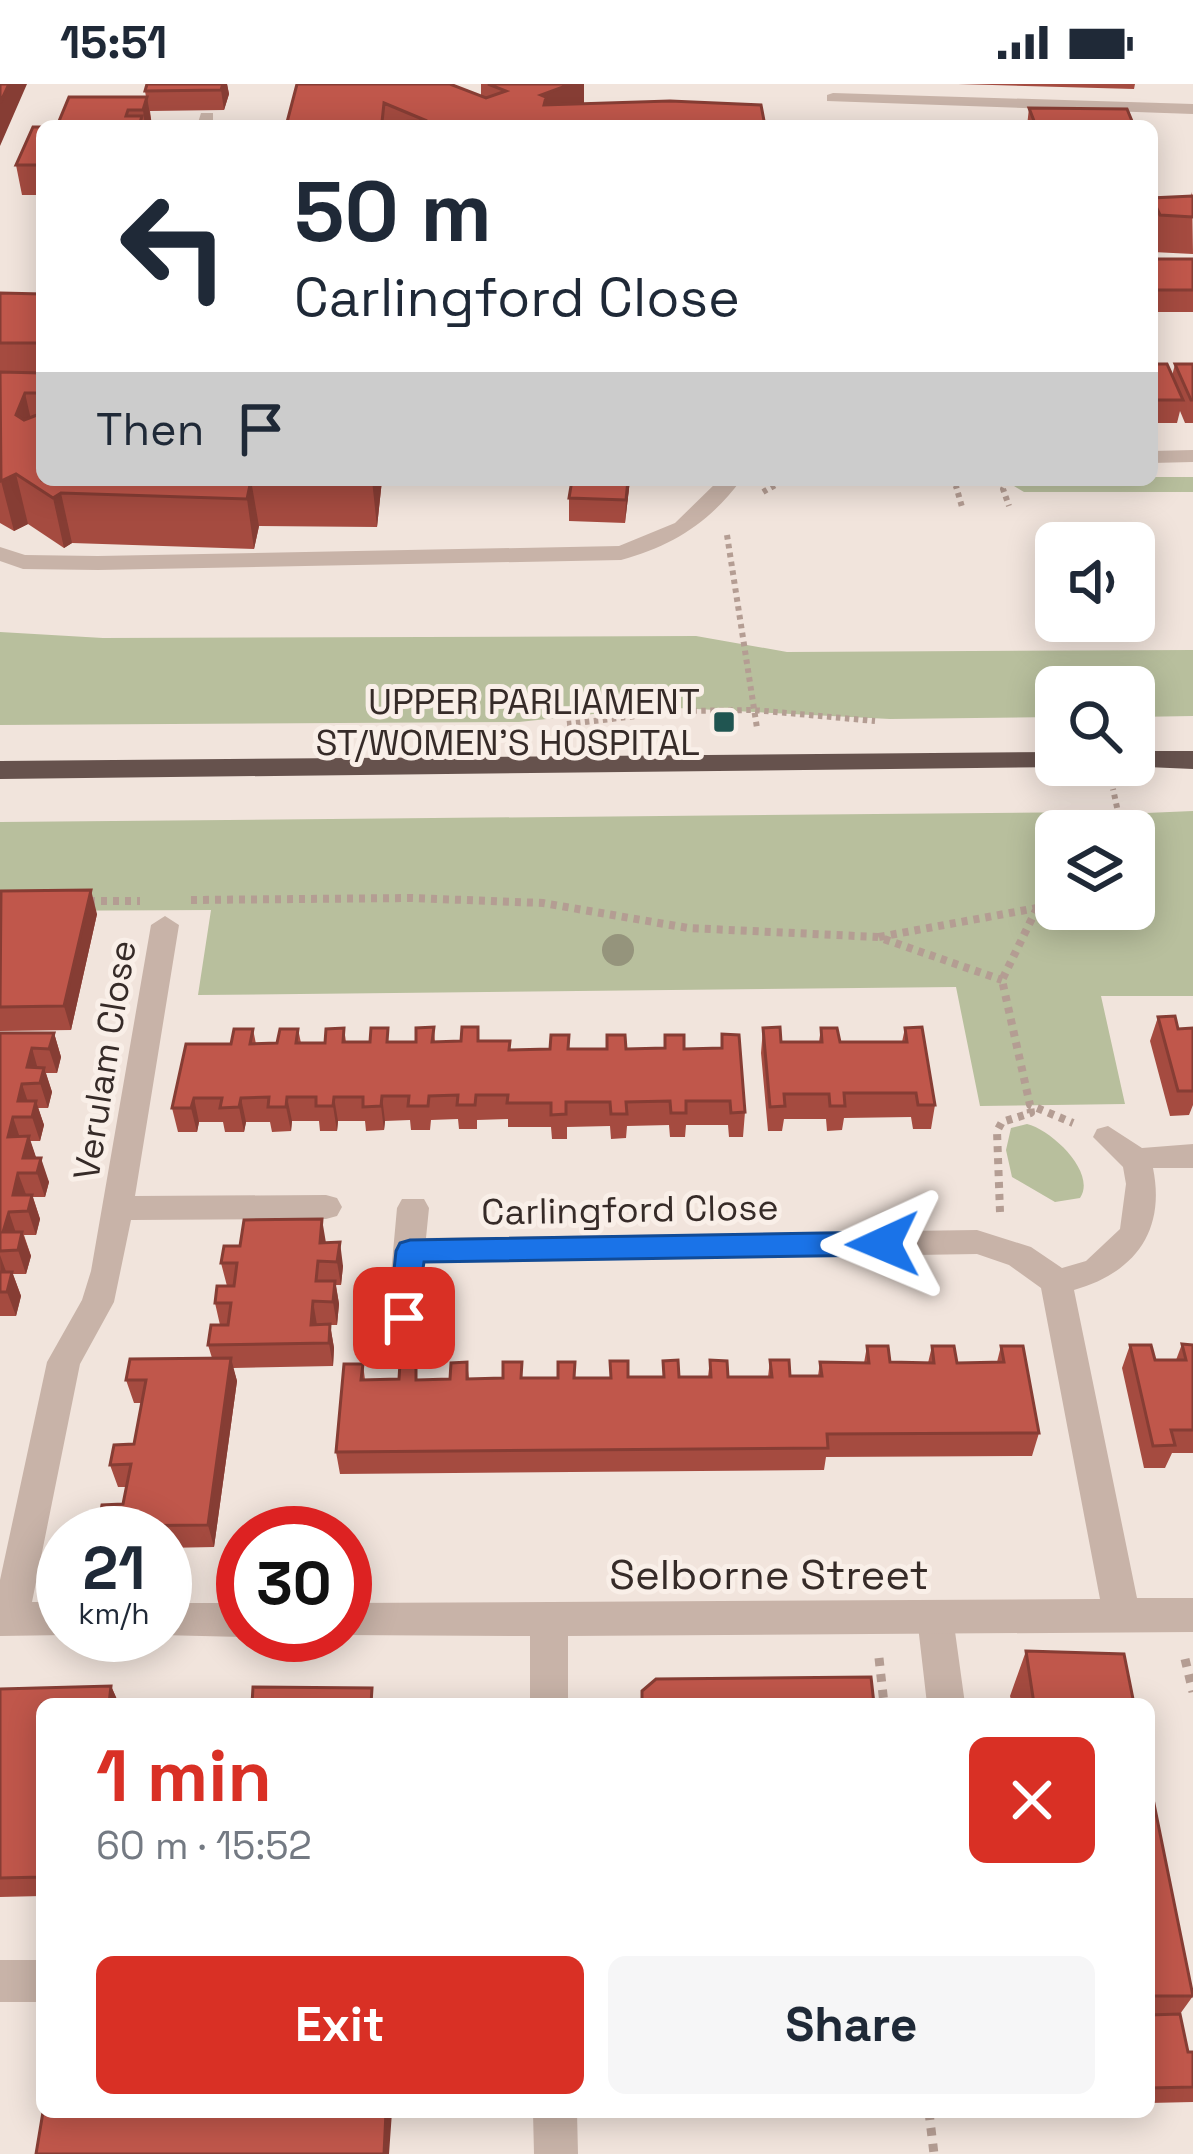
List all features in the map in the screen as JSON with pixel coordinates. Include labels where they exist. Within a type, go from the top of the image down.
[{"type":"highway","points":[[1155,760],[1193,760]]},
{"type":"highway","points":[[0,770],[1035,761]]},
{"type":"street","points":[[833,98],[1191,114],[1178,84]]},
{"type":"street","points":[[1158,457],[1193,456]]},
{"type":"street","points":[[0,554],[23,562],[98,563],[621,553],[666,538],[698,520],[725,486]]},
{"type":"street","name":"Verulam Close","points":[[5,1619],[64,1362],[98,1302],[119,1208],[162,909]]},
{"type":"street","points":[[1108,1137],[1137,1162],[1141,1184],[1135,1234],[1096,1271],[1056,1282],[1122,1616]]},
{"type":"street","points":[[1137,1162],[1154,1156],[1193,1156]]},
{"type":"street","name":"Verulam Close","points":[[119,1208],[326,1208]]},
{"type":"street","points":[[404,1318],[413,1208]]},
{"type":"street","name":"Carlingford Close","points":[[410,1251],[992,1245],[1034,1262],[1056,1282]]},
{"type":"street","name":"Selborne Street","points":[[372,1620],[1193,1615]]},
{"type":"street","points":[[935,1617],[945,1698]]},
{"type":"street","points":[[5,1619],[36,1619]]},
{"type":"street","points":[[548,1621],[549,1698]]},
{"type":"street","points":[[0,1981],[36,1981]]},
{"type":"street","points":[[555,2118],[556,2154]]},
{"type":"path","points":[[956,486],[962,507]]},
{"type":"path","points":[[1005,486],[1009,506]]},
{"type":"path","points":[[712,526],[727,532],[763,763]]},
{"type":"path","points":[[86,902],[162,909],[488,899],[542,903],[688,928],[878,937],[1035,908]]},
{"type":"path","points":[[992,1245],[1000,1210],[997,1131],[1002,1122],[1031,1114],[1002,980],[1035,912]]},
{"type":"path","points":[[878,937],[1002,980]]},
{"type":"path","points":[[1030,1105],[1108,1137]]},
{"type":"path","points":[[930,2118],[934,2154]]},
{"type":"green space","points":[[1193,477],[1193,492],[1024,492],[1014,486],[1158,486],[1158,478]]},
{"type":"green space","points":[[0,632],[103,638],[696,636],[787,652],[1193,650],[1193,716],[1155,717],[1155,666],[1035,666],[1035,717],[890,719],[658,707],[519,722],[0,725]]},
{"type":"green space","points":[[1193,811],[1193,996],[1101,996],[1125,1104],[980,1106],[956,987],[198,995],[211,910],[0,911],[0,822],[1035,813],[1035,930],[1155,930],[1155,813]]},
{"type":"green space","points":[[1027,1124],[1059,1143],[1077,1165],[1084,1188],[1080,1198],[1055,1202],[1012,1177],[1006,1150],[1011,1128]]},
{"type":"building","points":[[147,84],[223,84],[221,90],[145,91]]},
{"type":"building","points":[[297,84],[450,84],[486,98],[506,91],[488,84],[571,84],[541,95],[546,97],[544,105],[670,101],[761,105],[764,120],[425,120],[384,103],[382,120],[288,120]]},
{"type":"building","points":[[69,97],[147,97],[143,110],[128,110],[126,116],[142,116],[141,120],[59,120]]},
{"type":"building","points":[[1029,108],[1127,109],[1132,120],[1034,120]]},
{"type":"building","points":[[33,127],[36,127],[36,165],[16,165]]},
{"type":"building","points":[[1193,196],[1193,217],[1160,215],[1158,198]]},
{"type":"building","points":[[1158,259],[1193,259],[1193,290],[1158,290]]},
{"type":"building","points":[[0,293],[36,294],[36,343],[0,343]]},
{"type":"building","points":[[1158,364],[1167,364],[1183,400],[1158,400]]},
{"type":"building","points":[[1175,364],[1193,364],[1193,400],[1191,400]]},
{"type":"building","points":[[0,372],[36,373],[36,393],[25,393],[16,415],[24,420],[36,415],[36,486],[250,486],[247,499],[61,493],[53,498],[16,474],[1,481]]},
{"type":"building","points":[[571,486],[627,486],[626,500],[569,498]]},
{"type":"building","points":[[91,890],[64,1006],[0,1007],[1,891]]},
{"type":"building","points":[[1175,1016],[1178,1029],[1193,1028],[1193,1091],[1178,1091],[1158,1017]]},
{"type":"building","points":[[434,1027],[432,1042],[461,1041],[462,1027],[478,1027],[478,1041],[510,1041],[509,1050],[550,1049],[551,1035],[569,1035],[568,1049],[607,1049],[607,1035],[625,1035],[626,1049],[665,1048],[665,1035],[684,1035],[684,1049],[722,1048],[722,1034],[739,1035],[745,1112],[731,1113],[730,1101],[686,1101],[686,1113],[671,1113],[670,1101],[626,1102],[627,1114],[611,1114],[610,1102],[566,1102],[566,1114],[551,1115],[551,1103],[507,1103],[508,1095],[476,1095],[475,1105],[457,1105],[458,1095],[429,1096],[428,1106],[408,1106],[409,1096],[382,1096],[381,1106],[363,1107],[363,1097],[334,1097],[333,1106],[316,1106],[316,1097],[287,1097],[286,1107],[268,1107],[269,1097],[241,1098],[239,1107],[220,1108],[222,1098],[194,1098],[191,1108],[172,1108],[186,1044],[231,1044],[234,1029],[253,1029],[250,1044],[277,1043],[280,1029],[298,1029],[296,1043],[325,1043],[326,1029],[344,1028],[343,1042],[370,1042],[371,1028],[388,1028],[387,1042],[416,1042],[416,1028]]},
{"type":"building","points":[[780,1027],[781,1042],[822,1042],[821,1028],[837,1028],[840,1042],[907,1042],[905,1028],[922,1027],[935,1105],[918,1105],[916,1093],[844,1093],[845,1106],[830,1106],[829,1094],[784,1094],[785,1106],[770,1107],[763,1028]]},
{"type":"building","points":[[0,1033],[54,1033],[49,1049],[32,1048],[27,1067],[44,1068],[40,1083],[22,1084],[18,1101],[36,1101],[32,1117],[13,1117],[8,1137],[29,1136],[23,1158],[41,1158],[37,1173],[18,1173],[13,1195],[32,1195],[28,1211],[9,1212],[3,1232],[22,1232],[18,1250],[0,1251]]},
{"type":"building","points":[[322,1219],[320,1243],[340,1242],[337,1262],[318,1261],[316,1281],[335,1281],[333,1302],[313,1301],[311,1325],[330,1324],[329,1343],[208,1345],[211,1325],[228,1325],[231,1303],[215,1303],[217,1286],[234,1286],[237,1263],[221,1263],[224,1246],[240,1246],[244,1220]]},
{"type":"building","points":[[0,1272],[12,1272],[7,1292],[0,1292]]},
{"type":"building","points":[[1182,1344],[1193,1345],[1193,1430],[1171,1430],[1175,1445],[1153,1446],[1130,1345],[1151,1345],[1155,1360],[1186,1360]]},
{"type":"building","points":[[867,1346],[888,1346],[890,1362],[934,1363],[932,1346],[954,1346],[957,1363],[1004,1362],[1001,1346],[1023,1346],[1039,1433],[827,1434],[828,1448],[336,1452],[344,1364],[363,1364],[361,1380],[399,1379],[400,1363],[416,1363],[416,1380],[450,1379],[451,1363],[467,1362],[467,1379],[503,1378],[503,1362],[522,1362],[521,1378],[558,1378],[558,1362],[575,1362],[574,1378],[611,1378],[610,1361],[628,1361],[628,1377],[664,1377],[663,1361],[678,1360],[679,1377],[711,1377],[710,1360],[727,1361],[728,1377],[772,1377],[770,1360],[789,1360],[790,1376],[822,1376],[820,1362],[869,1363]]},
{"type":"building","points":[[231,1358],[208,1525],[192,1525],[192,1506],[102,1506],[123,1504],[131,1464],[110,1465],[114,1445],[134,1444],[146,1380],[126,1380],[130,1359]]},
{"type":"building","points":[[1026,1651],[1124,1654],[1133,1698],[1033,1698]]},
{"type":"building","points":[[871,1677],[873,1698],[642,1698],[642,1691],[656,1679]]},
{"type":"building","points":[[111,1686],[110,1698],[36,1698],[36,1877],[0,1878],[0,1689]]},
{"type":"building","points":[[253,1687],[372,1688],[371,1698],[252,1698]]},
{"type":"building","points":[[1155,1809],[1193,1996],[1155,1996]]},
{"type":"building","points":[[1180,2014],[1188,2052],[1193,2052],[1193,2087],[1155,2088],[1155,2015]]},
{"type":"building","points":[[42,2118],[386,2118],[384,2154],[36,2154]]},
{"type":"place","name":"UPPER PARLIAMENT ST/WOMEN'S HOSPITAL","points":[[724,722]]},
{"type":"route","points":[[404,1318],[410,1251],[883,1244]]}]
